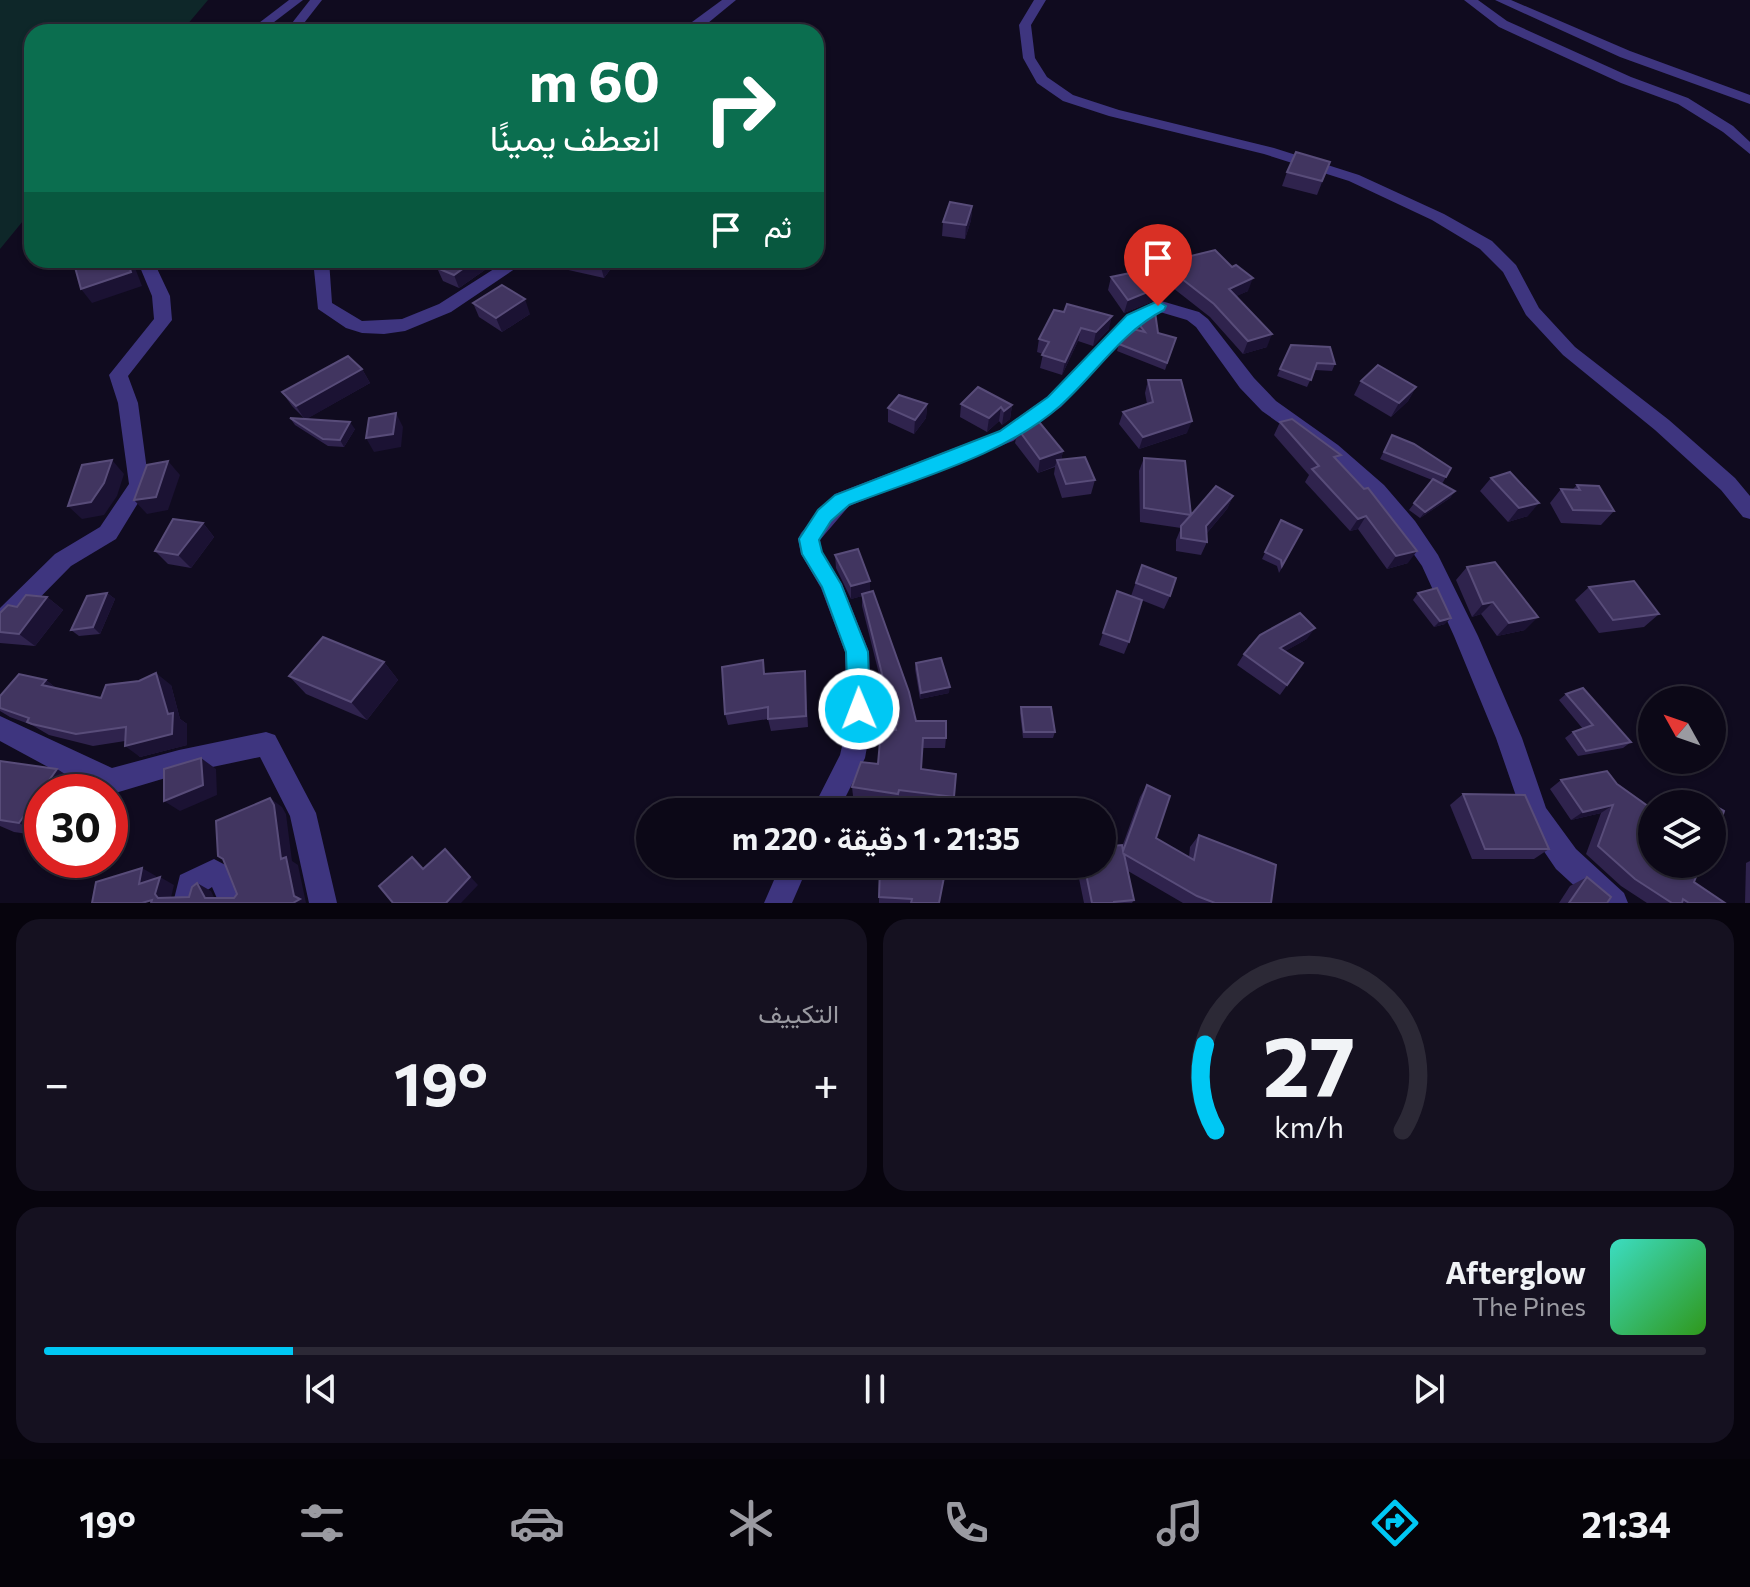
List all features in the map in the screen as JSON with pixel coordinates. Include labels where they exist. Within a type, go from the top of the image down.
[{"type":"street","points":[[264,24],[297,0]]},
{"type":"street","points":[[297,24],[316,0]]},
{"type":"street","points":[[697,24],[730,0]]},
{"type":"street","points":[[1040,0],[1025,25],[1029,58],[1042,80],[1068,98],[1114,113],[1269,151],[1354,178],[1438,217],[1486,245],[1510,269],[1532,311],[1569,351],[1706,464],[1750,511]]},
{"type":"street","points":[[1470,0],[1503,24],[1626,80],[1683,101],[1728,129],[1750,150]]},
{"type":"street","points":[[1501,0],[1625,54],[1750,100]]},
{"type":"street","points":[[0,623],[63,560],[108,533],[139,485],[128,403],[118,375],[163,320],[161,296],[149,268]]},
{"type":"street","points":[[322,268],[324,305],[359,327],[394,328],[445,308],[508,268]]},
{"type":"street","points":[[831,798],[852,758],[859,725],[857,652],[831,584],[812,554],[809,539],[825,515],[842,500],[1006,436],[1054,402],[1133,319],[1158,306],[1193,316],[1202,323],[1247,383],[1269,406],[1331,450],[1377,491],[1407,527],[1430,561],[1466,636],[1509,738],[1535,816],[1566,859],[1614,903]]},
{"type":"street","points":[[0,728],[57,758],[112,781],[179,762],[266,744],[303,813],[323,903]]},
{"type":"street","points":[[187,903],[190,885],[212,872],[220,873],[226,879],[233,903]]},
{"type":"street","points":[[778,903],[789,878]]},
{"type":"green space","points":[[0,0],[208,0],[188,24],[24,24],[24,220],[0,249]]},
{"type":"building","points":[[1296,152],[1330,162],[1322,181],[1287,172]]},
{"type":"building","points":[[950,202],[972,206],[966,225],[943,222]]},
{"type":"building","points":[[1215,250],[1232,267],[1236,265],[1253,278],[1229,289],[1272,334],[1248,341],[1214,304],[1177,275],[1165,285],[1128,300],[1111,277],[1130,273],[1149,259],[1155,262],[1184,251],[1191,256]]},
{"type":"building","points":[[75,268],[130,268],[131,272],[81,289]]},
{"type":"building","points":[[437,268],[464,268],[454,275]]},
{"type":"building","points":[[502,285],[525,299],[496,318],[473,303]]},
{"type":"building","points":[[1067,304],[1112,316],[1096,332],[1081,328],[1065,362],[1042,355],[1049,342],[1039,339],[1054,310],[1064,312]]},
{"type":"building","points":[[1155,312],[1158,333],[1176,338],[1167,363],[1119,344],[1133,329],[1145,332],[1138,323]]},
{"type":"building","points":[[1291,345],[1330,347],[1335,364],[1317,363],[1311,380],[1280,369]]},
{"type":"building","points":[[348,356],[362,369],[296,406],[282,392]]},
{"type":"building","points":[[1378,365],[1416,387],[1399,403],[1361,381]]},
{"type":"building","points":[[1148,380],[1181,380],[1192,421],[1143,437],[1123,412],[1153,402]]},
{"type":"building","points":[[978,387],[1012,405],[1004,411],[1001,407],[989,418],[961,404]]},
{"type":"building","points":[[899,395],[927,404],[915,420],[888,408]]},
{"type":"building","points":[[396,413],[393,434],[366,438],[369,418]]},
{"type":"building","points":[[1035,417],[1063,451],[1040,459],[1018,429]]},
{"type":"building","points":[[290,418],[350,422],[340,440],[323,439]]},
{"type":"building","points":[[1292,419],[1341,455],[1334,457],[1364,489],[1368,488],[1417,551],[1396,556],[1366,516],[1358,519],[1312,469],[1319,466],[1280,422]]},
{"type":"building","points":[[1392,435],[1414,444],[1451,468],[1446,477],[1384,452]]},
{"type":"building","points":[[1085,457],[1095,480],[1066,484],[1057,460]]},
{"type":"building","points":[[1144,458],[1185,461],[1191,515],[1144,508]]},
{"type":"building","points":[[112,460],[104,483],[91,502],[68,506],[82,465]]},
{"type":"building","points":[[168,461],[156,497],[134,500],[147,465]]},
{"type":"building","points":[[1510,472],[1539,503],[1519,508],[1491,478]]},
{"type":"building","points":[[1433,479],[1455,491],[1425,512],[1414,503]]},
{"type":"building","points":[[1577,485],[1599,486],[1614,511],[1573,510],[1561,489],[1580,490]]},
{"type":"building","points":[[1216,486],[1233,496],[1206,526],[1207,542],[1181,538],[1181,526]]},
{"type":"building","points":[[173,519],[203,523],[178,555],[155,551]]},
{"type":"building","points":[[1281,520],[1302,530],[1282,566],[1281,560],[1265,552]]},
{"type":"building","points":[[858,549],[870,581],[851,586],[835,555]]},
{"type":"building","points":[[1495,562],[1538,617],[1509,623],[1493,602],[1483,604],[1467,567]]},
{"type":"building","points":[[1142,565],[1176,578],[1170,596],[1136,583]]},
{"type":"building","points":[[1634,581],[1659,614],[1613,620],[1589,587]]},
{"type":"building","points":[[1437,588],[1451,618],[1440,621],[1418,593]]},
{"type":"building","points":[[873,591],[909,692],[916,721],[946,721],[946,738],[923,738],[921,769],[956,774],[954,797],[899,790],[898,794],[852,787],[861,762],[878,764],[881,729],[896,730],[862,594]]},
{"type":"building","points":[[1117,591],[1142,600],[1129,642],[1103,633]]},
{"type":"building","points":[[107,593],[93,627],[71,630],[87,596]]},
{"type":"building","points":[[26,595],[47,597],[19,634],[0,632],[0,613],[8,605],[17,607]]},
{"type":"building","points":[[1300,613],[1315,628],[1280,648],[1303,663],[1287,685],[1244,654],[1260,635]]},
{"type":"building","points":[[323,637],[384,662],[351,702],[289,676]]},
{"type":"building","points":[[941,658],[950,687],[921,693],[916,663]]},
{"type":"building","points":[[763,660],[764,674],[805,671],[806,716],[768,719],[768,707],[725,714],[722,667]]},
{"type":"building","points":[[156,673],[168,714],[173,713],[172,734],[125,746],[126,727],[76,734],[32,724],[27,722],[29,718],[0,708],[0,696],[19,674],[46,680],[42,685],[101,698],[106,685],[139,681]]},
{"type":"building","points":[[1583,688],[1631,742],[1586,751],[1573,732],[1593,725],[1566,694]]},
{"type":"building","points":[[1021,707],[1051,707],[1055,732],[1024,732]]},
{"type":"building","points":[[201,758],[203,785],[164,801],[164,769]]},
{"type":"building","points":[[0,761],[57,769],[53,774],[24,774],[24,816],[19,823],[0,820]]},
{"type":"building","points":[[1607,771],[1617,784],[1638,799],[1638,878],[1696,878],[1694,882],[1725,903],[1689,903],[1683,899],[1682,903],[1672,903],[1635,879],[1598,846],[1613,805],[1583,812],[1561,780]]},
{"type":"building","points":[[1147,785],[1170,796],[1156,838],[1194,860],[1199,835],[1276,865],[1271,903],[1215,903],[1124,854],[1134,900],[1092,903],[1087,878],[1116,878],[1116,846],[1122,845],[1123,851]]},
{"type":"building","points":[[1463,794],[1525,795],[1549,849],[1485,849]]},
{"type":"building","points":[[270,798],[274,805],[281,859],[286,857],[294,896],[300,899],[293,903],[151,903],[152,900],[142,903],[92,903],[96,882],[128,878],[128,872],[142,868],[139,884],[160,877],[155,894],[158,898],[189,897],[197,883],[205,898],[234,898],[237,894],[223,859],[218,856],[216,821]]},
{"type":"building","points":[[445,849],[470,877],[446,903],[393,903],[379,886],[412,857],[423,869]]},
{"type":"building","points":[[1587,877],[1611,897],[1607,903],[1569,903]]},
{"type":"building","points":[[880,878],[944,878],[939,903],[911,903],[912,899],[879,897]]},
{"type":"route","points":[[859,709],[857,652],[831,584],[812,554],[809,539],[825,515],[842,500],[887,480],[986,446],[1006,436],[1054,402],[1133,319],[1158,306]]}]
